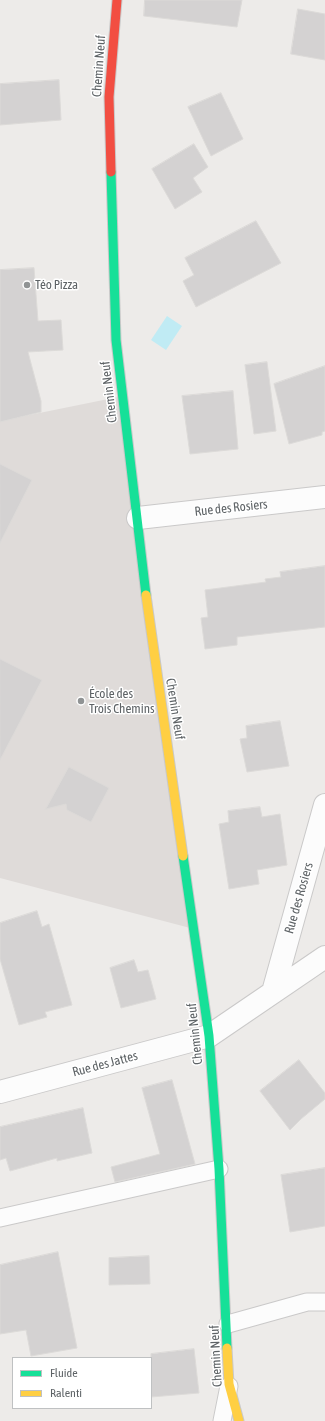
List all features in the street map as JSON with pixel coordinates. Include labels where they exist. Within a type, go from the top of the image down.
[{"type":"street","name":"Chemin Neuf","points":[[117,0],[109,97],[116,340],[138,518],[148,620],[209,1036],[219,1169],[230,1384],[239,1421]]},
{"type":"street","name":"Rue des Rosiers","points":[[138,518],[325,497]]},
{"type":"street","name":"Rue des Rosiers","points":[[273,992],[325,805]]},
{"type":"street","points":[[209,1036],[325,957]]},
{"type":"street","name":"Rue des Jattes","points":[[0,1092],[209,1036]]},
{"type":"lane","points":[[0,1218],[219,1169]]},
{"type":"lane","points":[[228,1324],[307,1302],[325,1302]]},
{"type":"lane","points":[[222,1421],[230,1384]]},
{"type":"shaded area","name":"École des Trois Chemins","points":[[123,396],[194,929],[0,878],[0,421]]},
{"type":"water","points":[[167,316],[182,326],[166,350],[151,340]]},
{"type":"building","points":[[145,0],[242,0],[237,27],[144,16]]},
{"type":"building","points":[[298,9],[325,14],[325,60],[291,54]]},
{"type":"building","points":[[59,80],[61,120],[0,125],[0,84]]},
{"type":"building","points":[[221,93],[243,139],[211,156],[188,107]]},
{"type":"building","points":[[194,144],[208,167],[193,178],[202,192],[175,209],[152,169]]},
{"type":"building","points":[[256,221],[281,263],[196,307],[183,281],[194,275],[185,258]]},
{"type":"building","points":[[34,268],[38,321],[61,320],[63,350],[28,352],[41,401],[41,412],[0,422],[0,270]]},
{"type":"building","points":[[267,362],[276,431],[254,434],[245,365]]},
{"type":"building","points":[[325,366],[325,431],[322,432],[322,435],[289,444],[274,384]]},
{"type":"building","points":[[233,391],[238,449],[190,454],[182,396]]},
{"type":"building","points":[[0,464],[32,480],[0,543]]},
{"type":"building","points":[[325,566],[325,627],[237,637],[237,645],[205,649],[201,618],[208,617],[205,590],[266,582],[265,579],[281,577],[280,572]]},
{"type":"building","points":[[0,659],[42,680],[0,760]]},
{"type":"building","points":[[280,721],[289,766],[247,772],[240,739],[247,738],[246,726]]},
{"type":"building","points":[[69,767],[109,788],[91,822],[67,810],[66,804],[46,809]]},
{"type":"building","points":[[260,807],[262,817],[280,814],[287,865],[257,870],[259,884],[229,889],[219,824],[229,822],[228,811]]},
{"type":"building","points":[[37,911],[42,927],[49,924],[72,1005],[45,1012],[47,1017],[19,1025],[0,959],[0,923]]},
{"type":"building","points":[[134,960],[138,972],[148,970],[156,999],[121,1008],[110,968]]},
{"type":"building","points":[[299,1060],[325,1093],[325,1099],[290,1130],[260,1091]]},
{"type":"building","points":[[172,1080],[195,1164],[115,1182],[111,1167],[160,1154],[142,1088]]},
{"type":"building","points":[[83,1108],[92,1153],[57,1161],[57,1158],[10,1171],[6,1158],[0,1160],[0,1127]]},
{"type":"building","points":[[325,1168],[325,1226],[290,1232],[281,1175]]},
{"type":"building","points":[[58,1252],[77,1348],[31,1356],[26,1330],[0,1334],[0,1265]]},
{"type":"building","points":[[149,1256],[150,1284],[109,1285],[109,1258]]},
{"type":"building","points":[[194,1349],[199,1393],[152,1397],[151,1354]]},
{"type":"traffic: fast","points":[[111,172],[116,340],[146,595]]},
{"type":"traffic: fast","points":[[183,856],[209,1036],[219,1169],[227,1348]]},
{"type":"traffic: slow","points":[[146,595],[183,856]]},
{"type":"traffic: slow","points":[[227,1348],[229,1384],[239,1421]]},
{"type":"traffic: jam","points":[[111,172],[109,97],[117,0]]},
{"type":"place","name":"Téo Pizza","points":[[27,285]]},
{"type":"place","name":"École des Trois Chemins","points":[[81,701]]}]
